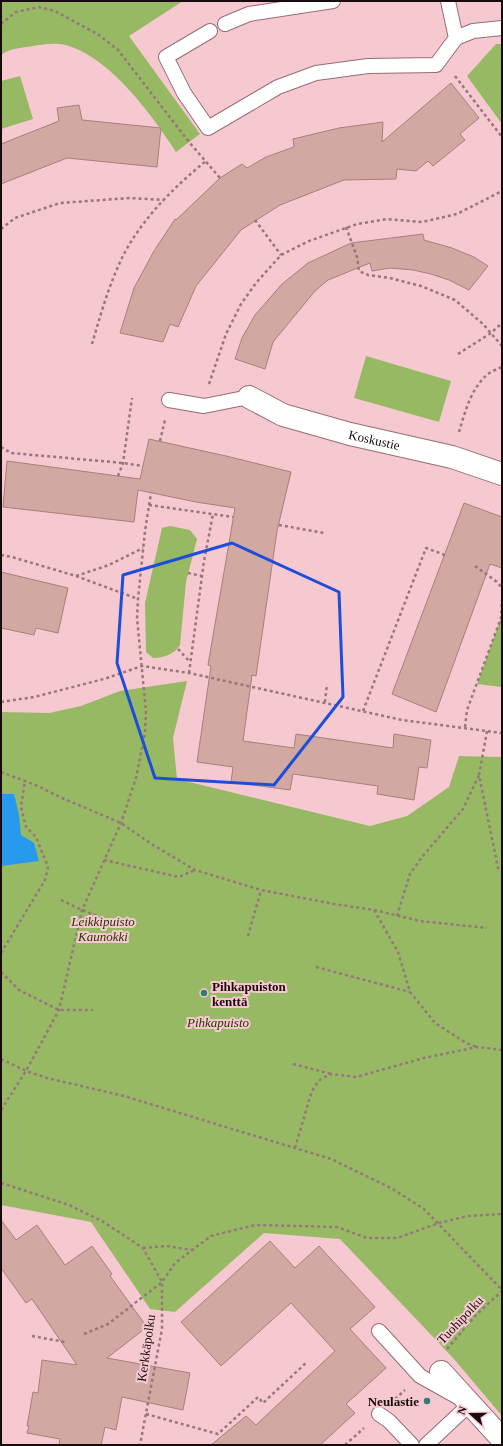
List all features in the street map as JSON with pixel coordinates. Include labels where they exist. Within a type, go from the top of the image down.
[{"type":"street","name":"Koskustie","points":[[249,397],[283,415],[350,434],[452,457],[502,474]]},
{"type":"street","points":[[442,1363],[470,1404],[502,1439]]},
{"type":"lane","points":[[225,24],[249,14],[334,1]]},
{"type":"lane","points":[[448,1],[456,38]]},
{"type":"lane","points":[[210,32],[166,57],[184,93],[208,128],[278,87],[316,73],[368,66],[436,65],[456,38],[474,31],[502,28]]},
{"type":"lane","points":[[169,400],[204,406],[249,397]]},
{"type":"lane","points":[[379,1331],[420,1376],[470,1404],[426,1445]]},
{"type":"lane","points":[[379,1414],[412,1445]]},
{"type":"path","points":[[1,24],[16,12],[40,7],[55,11],[99,35],[118,50],[189,142],[220,178]]},
{"type":"path","points":[[455,76],[502,137]]},
{"type":"path","points":[[92,344],[105,299],[125,252],[149,216],[187,175],[206,161]]},
{"type":"path","points":[[212,374],[226,334],[241,304],[256,282],[281,255],[309,241],[357,224],[388,218],[422,222],[457,214],[502,191]]},
{"type":"path","points":[[1,229],[14,218],[60,203],[130,198],[164,200]]},
{"type":"path","points":[[255,220],[281,255]]},
{"type":"path","points":[[346,227],[357,257],[359,271],[368,275],[390,278],[421,286],[455,300],[483,324],[502,346]]},
{"type":"path","points":[[458,354],[491,333],[502,323]]},
{"type":"path","points":[[452,457],[464,416],[478,384],[489,373],[502,367]]},
{"type":"path","points":[[118,476],[123,462],[132,398]]},
{"type":"path","points":[[1,447],[11,453],[123,462],[143,466]]},
{"type":"path","points":[[1,1110],[26,1071],[59,1010],[82,910],[121,823],[136,778],[145,733],[146,712],[137,618],[138,599],[143,548],[151,493]]},
{"type":"path","points":[[149,505],[233,517]]},
{"type":"path","points":[[189,673],[202,576],[213,514]]},
{"type":"path","points":[[279,526],[324,533]]},
{"type":"path","points":[[76,576],[108,565],[143,548]]},
{"type":"path","points":[[363,711],[426,548],[445,555]]},
{"type":"path","points":[[1,555],[76,576],[138,599]]},
{"type":"path","points":[[475,566],[497,582],[502,588]]},
{"type":"path","points":[[188,573],[202,576]]},
{"type":"path","points":[[465,727],[467,710],[501,618],[502,600]]},
{"type":"path","points":[[178,649],[190,662]]},
{"type":"path","points":[[1,702],[34,697],[97,681],[142,666],[189,673],[402,720],[502,733]]},
{"type":"path","points":[[325,702],[327,684]]},
{"type":"path","points":[[397,916],[410,874],[422,857],[463,809],[479,775],[487,731]]},
{"type":"path","points":[[1,772],[121,823],[153,845],[195,870],[261,890],[374,910],[420,921],[487,928]]},
{"type":"path","points":[[479,775],[498,868],[502,870]]},
{"type":"path","points":[[1,953],[45,880],[48,868],[36,837],[26,827],[21,807],[25,781]]},
{"type":"path","points":[[104,860],[179,877],[195,870]]},
{"type":"path","points":[[248,936],[261,890]]},
{"type":"path","points":[[61,900],[120,925]]},
{"type":"path","points":[[374,910],[398,952],[410,992],[435,1023],[466,1043],[477,1047],[502,1050]]},
{"type":"path","points":[[316,967],[410,992]]},
{"type":"path","points":[[1,972],[19,990],[59,1010],[93,1010]]},
{"type":"path","points":[[293,1064],[331,1074],[356,1077],[424,1058],[477,1047]]},
{"type":"path","points":[[1,1059],[26,1071],[47,1078],[124,1096],[331,1159],[385,1185],[424,1209],[439,1223],[502,1291]]},
{"type":"path","points":[[295,1148],[314,1087],[321,1079],[331,1074]]},
{"type":"path","name":"Kerkkäpolku","points":[[1,1183],[69,1205],[102,1221],[143,1248],[162,1282],[162,1329],[140,1445]]},
{"type":"path","points":[[84,1334],[108,1324],[162,1282],[175,1263],[211,1236],[255,1225],[337,1227],[366,1238],[397,1238],[439,1223],[468,1216],[502,1214]]},
{"type":"path","points":[[143,1248],[166,1246],[193,1250]]},
{"type":"path","name":"Tuohipolku","points":[[442,1363],[476,1315],[502,1291]]},
{"type":"path","points":[[32,1336],[65,1342]]},
{"type":"path","points":[[146,1414],[218,1434],[258,1397],[264,1403],[307,1362]]},
{"type":"highlighted area","points":[[232,543],[339,592],[343,697],[274,785],[155,778],[117,663],[123,575]]},
{"type":"green space","points":[[1,1],[183,1],[129,36],[200,134],[176,152],[130,90],[100,63],[85,53],[69,46],[55,44],[42,45],[20,48],[1,55]]},
{"type":"green space","points":[[496,44],[502,44],[502,124],[467,76]]},
{"type":"green space","points":[[20,76],[33,119],[1,129],[1,81]]},
{"type":"green space","points":[[366,356],[451,381],[439,422],[354,398]]},
{"type":"green space","points":[[170,526],[190,530],[197,539],[186,582],[180,645],[175,651],[168,655],[153,658],[146,652],[145,603],[162,528]]},
{"type":"green space","points":[[501,618],[502,687],[477,684]]},
{"type":"green space","name":"Pihkapuisto","points":[[187,681],[173,738],[177,779],[370,826],[407,816],[449,787],[459,756],[502,757],[502,1416],[454,1359],[340,1239],[264,1233],[175,1312],[150,1309],[91,1222],[1,1205],[1,712],[49,713],[81,706],[120,691]]},
{"type":"water","points":[[1,794],[14,794],[19,815],[21,835],[34,843],[39,861],[1,866]]},
{"type":"building","points":[[451,83],[479,118],[460,134],[465,140],[433,166],[428,161],[416,171],[397,169],[396,179],[344,180],[280,205],[241,230],[196,286],[178,327],[170,324],[163,342],[120,333],[134,288],[154,251],[175,219],[176,220],[220,178],[242,164],[247,168],[266,157],[294,147],[293,139],[339,128],[383,122],[382,142]]},
{"type":"building","points":[[79,105],[82,120],[161,128],[157,167],[67,158],[1,184],[1,144],[59,121],[57,108]]},
{"type":"building","points":[[423,234],[424,240],[452,248],[474,257],[488,266],[469,290],[449,280],[413,270],[390,268],[372,271],[370,263],[328,280],[315,291],[273,342],[265,369],[235,359],[242,338],[255,315],[282,284],[308,263],[351,243]]},
{"type":"building","points":[[149,439],[291,472],[277,531],[256,676],[252,675],[243,741],[294,748],[296,734],[393,748],[394,734],[431,740],[427,768],[419,767],[414,800],[377,794],[378,786],[293,774],[290,790],[231,782],[233,767],[197,762],[211,666],[208,665],[235,508],[196,502],[138,490],[134,522],[3,507],[7,461],[140,479]]},
{"type":"building","points":[[464,503],[502,517],[502,568],[490,564],[436,712],[392,694]]},
{"type":"building","points":[[1,572],[68,588],[58,633],[36,628],[34,635],[1,628]]},
{"type":"building","points":[[1,1220],[16,1240],[37,1225],[65,1265],[92,1246],[112,1274],[110,1276],[147,1327],[107,1358],[190,1373],[183,1410],[122,1397],[116,1430],[105,1427],[101,1445],[59,1445],[60,1439],[27,1433],[33,1392],[38,1393],[42,1360],[77,1365],[32,1299],[26,1303],[1,1268]]},
{"type":"building","points":[[270,1241],[295,1268],[319,1246],[375,1307],[350,1329],[386,1368],[346,1404],[355,1413],[320,1445],[211,1445],[246,1416],[256,1425],[335,1351],[291,1303],[221,1366],[181,1322]]},
{"type":"place","name":"Pihkapuiston kenttä","points":[[204,993]]},
{"type":"place","name":"Neulastie","points":[[427,1401]]},
{"type":"park label","name":"Leikkipuisto Kaunokki","points":[[103,928]]}]
